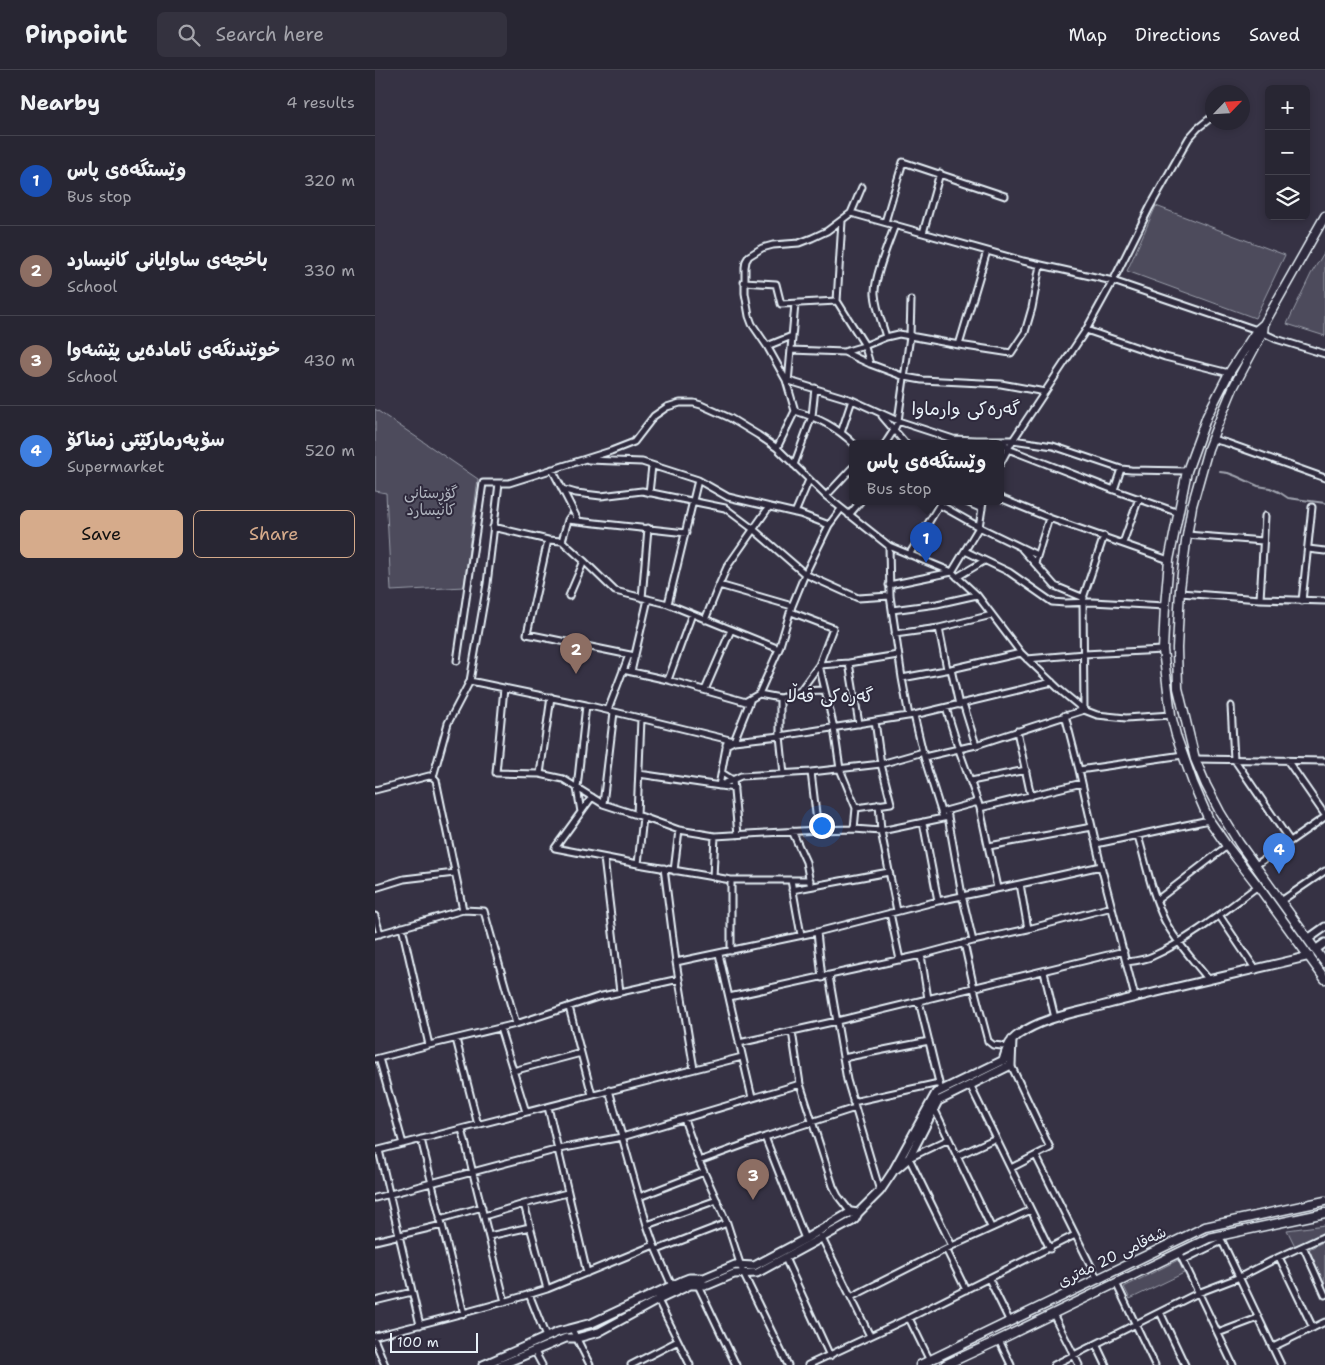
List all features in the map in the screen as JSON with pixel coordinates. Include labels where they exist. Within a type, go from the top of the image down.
[{"type":"main road","points":[[1325,216],[1261,328],[1212,439],[1199,480],[1187,535],[1180,593],[1177,648],[1178,688],[1195,759],[1206,785],[1239,844],[1308,939],[1325,978]]},
{"type":"main road","points":[[1261,328],[1229,373],[1207,416],[1187,470],[1169,560],[1163,650],[1171,715],[1193,783],[1209,820],[1228,848],[1313,953],[1325,964]]},
{"type":"main road","points":[[1177,522],[1187,535]]},
{"type":"main road","points":[[1173,540],[1187,535]]},
{"type":"main road","points":[[1228,848],[1239,844]]},
{"type":"main road","name":"شەقامی 20 مەتری","points":[[921,1365],[931,1363],[1097,1278],[1205,1227],[1325,1201]]},
{"type":"main road","name":"شەقامی 20 مەتری","points":[[945,1365],[1209,1238],[1325,1213]]},
{"type":"main road","points":[[1054,1300],[1056,1312]]},
{"type":"street","points":[[1004,456],[1086,330],[1150,207],[1189,138],[1205,123]]},
{"type":"street","points":[[885,222],[903,162],[1005,196]]},
{"type":"street","points":[[923,233],[940,173]]},
{"type":"street","points":[[777,448],[795,411],[787,382],[749,316],[746,306],[744,282],[746,261],[754,252],[773,245],[799,243],[827,231],[851,213],[862,187]]},
{"type":"street","points":[[851,213],[987,251],[1113,281],[1261,328],[1275,339],[1325,354]]},
{"type":"street","points":[[841,221],[837,301],[864,346],[870,364]]},
{"type":"street","points":[[886,337],[875,292],[882,263],[895,225]]},
{"type":"street","points":[[959,345],[987,251]]},
{"type":"street","points":[[791,350],[844,352],[899,334],[1011,354],[1025,332],[1041,265]]},
{"type":"street","points":[[744,282],[775,284],[781,304],[837,301]]},
{"type":"street","points":[[888,440],[897,421],[905,377],[910,336],[911,300]]},
{"type":"street","points":[[787,382],[795,304]]},
{"type":"street","points":[[1086,330],[1165,358],[1229,373]]},
{"type":"street","points":[[767,346],[793,336]]},
{"type":"street","points":[[844,352],[905,377],[922,380],[1001,384],[1045,392]]},
{"type":"street","points":[[787,382],[815,388],[852,400],[897,421],[953,439],[1013,440],[1053,446],[1121,469],[1187,470]]},
{"type":"street","points":[[794,465],[812,416],[815,388]]},
{"type":"street","points":[[841,433],[852,400]]},
{"type":"street","points":[[457,661],[483,483],[509,483],[611,451],[634,442],[648,423],[667,407],[680,403],[694,403],[709,408],[758,435],[777,448],[826,496],[889,546],[952,572],[977,596],[1021,653],[1084,710],[1097,715],[1126,718],[1171,715]]},
{"type":"street","points":[[795,411],[812,416],[829,425],[849,440]]},
{"type":"street","points":[[880,413],[903,440]]},
{"type":"street","points":[[1212,439],[1227,442],[1325,478]]},
{"type":"street","points":[[1004,442],[1008,448],[1114,490],[1179,513]]},
{"type":"street","points":[[582,460],[642,462],[698,480],[728,497],[795,513],[829,525]]},
{"type":"street","points":[[649,493],[652,466]]},
{"type":"street","points":[[552,469],[578,520]]},
{"type":"street","points":[[1114,490],[1121,469]]},
{"type":"street","points":[[826,496],[849,471]]},
{"type":"street","points":[[667,604],[698,480]]},
{"type":"street","points":[[795,513],[809,480]]},
{"type":"street","points":[[433,777],[448,723],[470,681],[487,584],[499,483]]},
{"type":"street","points":[[562,489],[601,496],[642,491],[725,508],[753,529],[805,574],[858,598],[890,596]]},
{"type":"street","points":[[725,508],[728,497]]},
{"type":"street","points":[[1123,543],[1139,498]]},
{"type":"street","points":[[1004,500],[1049,518],[1169,560]]},
{"type":"street","points":[[849,515],[857,505]]},
{"type":"street","points":[[909,555],[939,505]]},
{"type":"street","points":[[943,505],[979,526],[1037,555]]},
{"type":"street","points":[[973,505],[982,509]]},
{"type":"street","points":[[889,584],[952,572],[979,526],[983,505]]},
{"type":"street","points":[[705,620],[727,567],[769,507]]},
{"type":"street","points":[[1302,601],[1312,507]]},
{"type":"street","points":[[734,741],[748,701],[759,694],[779,649],[805,574],[829,525],[841,509]]},
{"type":"street","points":[[562,541],[568,520],[574,514]]},
{"type":"street","points":[[1260,599],[1265,516]]},
{"type":"street","points":[[1035,563],[1049,518]]},
{"type":"street","points":[[568,520],[686,533]]},
{"type":"street","points":[[493,526],[548,540],[562,541],[615,591],[667,604],[779,649]]},
{"type":"street","points":[[631,672],[632,656],[645,598],[647,528]]},
{"type":"street","points":[[1187,535],[1263,541]]},
{"type":"street","points":[[1084,710],[1083,600],[1104,536]]},
{"type":"street","points":[[548,540],[527,634],[632,656]]},
{"type":"street","points":[[889,546],[890,596],[902,678],[911,715],[943,815],[973,941]]},
{"type":"street","points":[[1021,546],[1055,586],[1083,600],[1165,606]]},
{"type":"street","points":[[1308,549],[1325,551]]},
{"type":"street","points":[[965,551],[1009,572],[1052,602],[1065,604],[1083,600]]},
{"type":"street","points":[[569,596],[584,561]]},
{"type":"street","points":[[957,577],[984,561]]},
{"type":"street","points":[[719,585],[792,609],[833,628],[819,665],[799,692]]},
{"type":"street","points":[[1180,593],[1260,599],[1325,601]]},
{"type":"street","points":[[892,610],[977,596]]},
{"type":"street","points":[[667,680],[692,614]]},
{"type":"street","points":[[895,634],[939,628],[992,615]]},
{"type":"street","points":[[939,628],[949,669],[976,745]]},
{"type":"street","points":[[705,690],[731,630]]},
{"type":"street","points":[[1027,659],[1163,650]]},
{"type":"street","points":[[902,678],[1021,653]]},
{"type":"street","points":[[819,665],[849,663],[898,655]]},
{"type":"street","points":[[603,804],[611,711],[623,670],[632,656]]},
{"type":"street","points":[[849,663],[859,724]]},
{"type":"street","points":[[819,665],[834,728],[839,768],[856,808],[855,830]]},
{"type":"street","points":[[623,670],[748,701]]},
{"type":"street","points":[[470,681],[611,711],[727,743],[911,715],[1052,682]]},
{"type":"street","points":[[504,688],[496,773],[540,774],[563,779],[603,804],[637,814],[679,830],[715,836],[818,830],[881,831],[923,822],[978,802]]},
{"type":"street","points":[[759,694],[780,698],[799,692],[824,690]]},
{"type":"street","points":[[540,774],[551,697]]},
{"type":"street","points":[[780,698],[780,736],[784,774]]},
{"type":"street","points":[[581,812],[577,788],[586,705]]},
{"type":"street","points":[[1231,706],[1234,759],[1290,841]]},
{"type":"street","points":[[946,708],[980,808],[997,888]]},
{"type":"street","points":[[719,786],[741,776],[811,772],[881,764],[959,750],[1084,710]]},
{"type":"street","points":[[1065,715],[1135,997]]},
{"type":"street","points":[[637,814],[641,719]]},
{"type":"street","points":[[856,808],[891,803],[881,764],[875,721]]},
{"type":"street","points":[[1017,731],[1031,796]]},
{"type":"street","points":[[719,786],[727,743]]},
{"type":"street","points":[[1079,770],[1183,755]]},
{"type":"street","points":[[1195,759],[1325,760]]},
{"type":"street","points":[[1256,866],[1325,816],[1287,760]]},
{"type":"street","points":[[971,781],[1025,770]]},
{"type":"street","points":[[811,772],[818,830]]},
{"type":"street","points":[[722,773],[733,780]]},
{"type":"street","points":[[639,774],[734,788]]},
{"type":"street","points":[[375,790],[429,776],[433,777]]},
{"type":"street","points":[[433,777],[436,780],[463,910]]},
{"type":"street","points":[[733,780],[738,834]]},
{"type":"street","points":[[980,808],[1082,783]]},
{"type":"street","points":[[592,797],[555,848],[731,880],[810,880],[889,872]]},
{"type":"street","points":[[879,804],[881,831],[897,911]]},
{"type":"street","points":[[638,864],[643,817]]},
{"type":"street","points":[[1096,844],[1209,820]]},
{"type":"street","points":[[923,822],[938,900]]},
{"type":"street","points":[[989,846],[1092,827]]},
{"type":"street","points":[[674,871],[679,830]]},
{"type":"street","points":[[792,832],[806,862],[810,880]]},
{"type":"street","points":[[713,877],[715,836]]},
{"type":"street","points":[[1138,836],[1165,920],[1179,942],[1209,980]]},
{"type":"street","points":[[1157,900],[1228,848]]},
{"type":"street","points":[[604,858],[620,992]]},
{"type":"street","points":[[676,962],[817,932],[938,900],[1101,866]]},
{"type":"street","points":[[664,868],[676,962],[694,1069]]},
{"type":"street","points":[[1281,901],[1325,871]]},
{"type":"street","points":[[375,888],[404,879],[455,873]]},
{"type":"street","points":[[731,880],[731,951]]},
{"type":"street","points":[[791,880],[801,935]]},
{"type":"street","points":[[792,890],[802,880]]},
{"type":"street","points":[[792,890],[810,880]]},
{"type":"street","points":[[1019,884],[1028,929]]},
{"type":"street","points":[[1126,962],[1151,957],[1179,942],[1259,886]]},
{"type":"street","points":[[729,997],[900,960],[1112,908]]},
{"type":"street","points":[[375,916],[377,935],[463,910],[483,911],[516,1024]]},
{"type":"street","points":[[890,913],[900,960]]},
{"type":"street","points":[[1219,915],[1256,970]]},
{"type":"street","points":[[402,927],[429,1045]]},
{"type":"street","points":[[1308,939],[1325,927]]},
{"type":"street","points":[[817,932],[822,978]]},
{"type":"street","points":[[964,943],[988,1041],[1006,1056],[1050,1148],[1011,1168]]},
{"type":"street","points":[[483,1365],[561,1331],[588,1325],[684,1280],[708,1286],[731,1275],[757,1273],[855,1215],[880,1191],[933,1104],[970,1085],[1006,1056],[1012,1039],[1028,1029],[1055,1018],[1135,997],[1256,970],[1313,953],[1325,943]]},
{"type":"street","points":[[739,1043],[1044,972],[1124,951]]},
{"type":"street","points":[[719,954],[751,1098]]},
{"type":"street","points":[[921,955],[928,999]]},
{"type":"street","points":[[1044,972],[1055,1018]]},
{"type":"street","points":[[829,976],[847,1080],[880,1191]]},
{"type":"street","points":[[403,1144],[377,1058],[516,1024],[598,997],[679,979]]},
{"type":"street","points":[[919,1000],[941,1091]]},
{"type":"street","points":[[569,1007],[592,1095]]},
{"type":"street","points":[[501,1028],[526,1112]]},
{"type":"street","points":[[792,1031],[800,1084],[835,1191],[855,1215]]},
{"type":"street","points":[[456,1039],[477,1125]]},
{"type":"street","points":[[909,1158],[936,1093],[1006,1056],[1012,1039]]},
{"type":"street","points":[[843,1058],[929,1041]]},
{"type":"street","points":[[513,1071],[581,1053]]},
{"type":"street","points":[[420,1324],[377,1150],[742,1057]]},
{"type":"street","points":[[853,1102],[939,1083]]},
{"type":"street","points":[[375,1198],[559,1149],[622,1137],[800,1084]]},
{"type":"street","points":[[970,1085],[1050,1249]]},
{"type":"street","points":[[609,1090],[647,1225],[672,1286]]},
{"type":"street","points":[[933,1104],[991,1227]]},
{"type":"street","points":[[548,1107],[587,1273]]},
{"type":"street","points":[[699,1161],[855,1108]]},
{"type":"street","points":[[684,1119],[699,1161],[727,1223],[743,1273],[788,1365]]},
{"type":"street","points":[[462,1128],[505,1302]]},
{"type":"street","points":[[765,1137],[805,1239]]},
{"type":"street","points":[[957,1156],[996,1138]]},
{"type":"street","points":[[421,1139],[463,1314]]},
{"type":"street","points":[[892,1173],[909,1158],[949,1139]]},
{"type":"street","points":[[905,1149],[952,1246]]},
{"type":"street","points":[[1036,1156],[1097,1278]]},
{"type":"street","points":[[639,1197],[704,1172]]},
{"type":"street","points":[[484,1216],[567,1193]]},
{"type":"street","points":[[647,1225],[717,1200]]},
{"type":"street","points":[[524,1204],[547,1289]]},
{"type":"street","points":[[440,1219],[482,1208]]},
{"type":"street","points":[[851,1297],[991,1227],[1031,1210]]},
{"type":"street","points":[[375,1336],[463,1314],[547,1289],[727,1223]]},
{"type":"street","points":[[375,1241],[442,1225]]},
{"type":"street","points":[[489,1236],[530,1227]]},
{"type":"street","points":[[501,1365],[566,1338],[577,1338],[599,1332],[658,1300],[705,1278],[735,1265],[756,1265],[805,1239],[820,1235]]},
{"type":"street","points":[[820,1235],[870,1336]]},
{"type":"street","points":[[808,1365],[909,1318],[1075,1235]]},
{"type":"street","points":[[1054,1365],[1198,1293],[1325,1236]]},
{"type":"street","points":[[1183,1260],[1222,1241],[1281,1365]]},
{"type":"street","points":[[1303,1246],[1325,1295]]},
{"type":"street","points":[[946,1249],[966,1290]]},
{"type":"street","points":[[1179,1252],[1233,1365]]},
{"type":"street","points":[[1279,1257],[1313,1328]]},
{"type":"street","points":[[785,1258],[830,1356]]},
{"type":"street","points":[[989,1279],[1010,1322]]},
{"type":"street","points":[[696,1282],[736,1365]]},
{"type":"street","points":[[1116,1283],[1155,1365]]},
{"type":"street","points":[[375,1300],[412,1292]]},
{"type":"street","points":[[529,1294],[546,1337]]},
{"type":"street","points":[[658,1300],[690,1365]]},
{"type":"street","points":[[1056,1312],[1079,1365]]},
{"type":"street","points":[[1160,1312],[1185,1365]]},
{"type":"street","points":[[909,1318],[931,1363]]},
{"type":"street","points":[[1218,1333],[1258,1318]]},
{"type":"street","points":[[1273,1347],[1325,1322]]},
{"type":"street","points":[[572,1329],[590,1365]]},
{"type":"street","points":[[999,1340],[1011,1365]]},
{"type":"street","points":[[375,1341],[385,1365]]},
{"type":"street","points":[[631,1365],[641,1363],[678,1341]]},
{"type":"street","points":[[1096,1344],[1106,1365]]},
{"type":"street","points":[[534,1350],[541,1365]]},
{"type":"street","points":[[824,1358],[827,1365]]},
{"type":"green space","points":[[1156,206],[1285,255],[1255,318],[1127,271]]},
{"type":"green space","points":[[1325,251],[1325,336],[1287,324],[1311,274]]},
{"type":"green space","name":"گۆڕستانی کانیسارد","points":[[375,409],[478,479],[464,587],[391,591],[386,493],[375,491]]},
{"type":"green space","points":[[1325,1225],[1325,1232],[1295,1246],[1287,1230]]},
{"type":"green space","points":[[1325,1241],[1325,1285],[1309,1249]]},
{"type":"green space","points":[[1178,1260],[1184,1273],[1130,1299],[1124,1287]]},
{"type":"waterway","points":[[1220,472],[1228,473],[1258,486],[1270,488],[1288,498],[1325,503]]},
{"type":"place","name":"وێستگەەی پاس","points":[[926,563]]},
{"type":"place","name":"باخچەی ساوایانی کانیسارد","points":[[576,674]]},
{"type":"place","name":"سۆپەرمارکێتی زمناکۆ","points":[[1279,874]]},
{"type":"place","name":"خوێندنگەی ئامادەیی پێشەوا","points":[[753,1200]]},
{"type":"district","name":"گەرەکی وارماوا","points":[[966,409]]},
{"type":"district","name":"گەرەکی قەڵا","points":[[830,696]]}]
